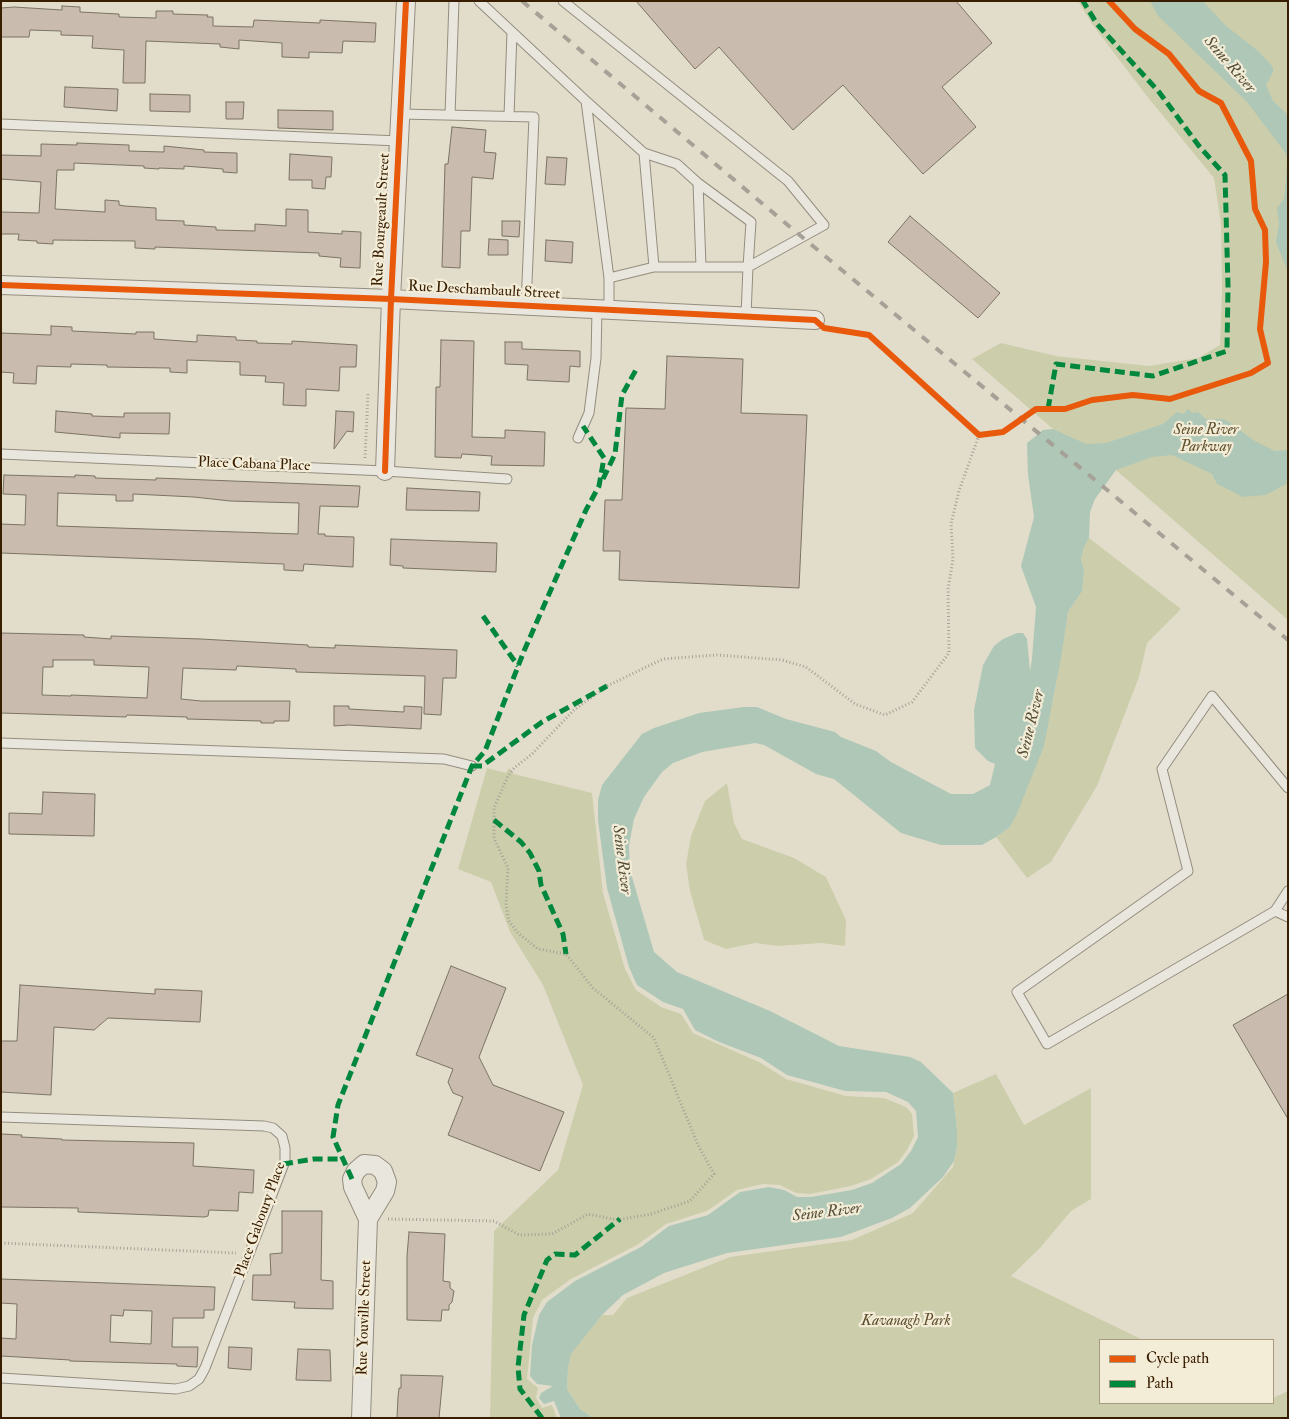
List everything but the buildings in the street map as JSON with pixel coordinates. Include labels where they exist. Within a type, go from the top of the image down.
[{"type":"street","name":"Rue Bourgeault Street","points":[[386,471],[391,299],[406,1]]},
{"type":"street","name":"Rue Deschambault Street","points":[[1,285],[391,299],[815,320]]},
{"type":"street","name":"Rue Youville Street","points":[[361,1418],[368,1219]]},
{"type":"lane","points":[[450,115],[454,1]]},
{"type":"lane","points":[[480,1],[644,153],[677,164],[698,183],[751,222],[746,316]]},
{"type":"lane","points":[[563,1],[788,181],[824,226],[748,267],[654,267],[609,278]]},
{"type":"lane","points":[[509,116],[512,32]]},
{"type":"lane","points":[[578,438],[589,414],[609,278],[586,101]]},
{"type":"lane","points":[[400,114],[534,117],[526,306]]},
{"type":"lane","points":[[1,124],[399,141]]},
{"type":"lane","points":[[644,153],[654,267]]},
{"type":"lane","points":[[698,183],[701,267]]},
{"type":"lane","name":"Place Cabana Place","points":[[1,454],[386,471],[507,479]]},
{"type":"lane","points":[[1288,788],[1212,696],[1162,769],[1188,870],[1017,992],[1048,1044],[1275,911],[1288,891]]},
{"type":"lane","points":[[1,744],[444,759],[472,766]]},
{"type":"lane","points":[[1275,911],[1288,917]]},
{"type":"lane","name":"Place Gaboury Place","points":[[1,1116],[264,1126],[273,1128],[282,1136],[285,1148],[284,1161],[250,1254],[199,1379],[189,1386],[176,1389],[1,1378]]},
{"type":"path","points":[[368,1219],[494,1221],[519,1234],[552,1234],[588,1214],[617,1220],[651,1214],[690,1201],[714,1174],[698,1145],[654,1038],[592,988],[566,954],[538,949],[518,933],[509,921],[506,905],[508,868],[494,838],[494,808],[508,776],[514,768],[532,754],[574,710],[607,686],[663,659],[718,655],[782,660],[806,667],[855,704],[885,715],[912,702],[949,653],[948,589],[953,559],[951,524],[959,491],[979,435],[868,335],[824,328],[815,320]]},
{"type":"path","points":[[1,1243],[250,1254]]},
{"type":"green space","name":"Seine River Parkway","points":[[1078,1],[1286,1],[1288,3],[1288,620],[1116,470],[1053,429],[972,359],[1001,343],[1056,356],[1149,366],[1198,358],[1220,345],[1222,289],[1221,224],[1214,178],[1146,95],[1092,24]]},
{"type":"green space","points":[[1089,538],[1181,609],[1147,643],[1139,677],[1097,786],[1051,862],[1027,878],[996,837],[1009,828],[1053,701],[1068,612],[1076,600],[1084,570],[1081,559],[1084,546]]},
{"type":"green space","points":[[487,768],[506,773],[509,768],[514,774],[592,793],[603,893],[625,969],[636,990],[661,1007],[681,1014],[693,1033],[759,1062],[786,1079],[846,1096],[884,1098],[906,1107],[912,1114],[914,1136],[907,1150],[898,1162],[871,1179],[851,1186],[810,1194],[796,1193],[780,1185],[763,1184],[737,1190],[707,1211],[666,1224],[637,1245],[571,1279],[542,1300],[533,1318],[527,1379],[538,1388],[536,1398],[542,1408],[552,1405],[557,1418],[490,1418],[494,1231],[558,1170],[583,1085],[543,985],[510,932],[491,882],[458,869]]},
{"type":"green space","points":[[727,783],[734,823],[742,839],[794,858],[826,877],[846,920],[845,946],[821,943],[778,946],[755,943],[726,949],[704,940],[690,891],[686,864],[691,836],[705,801]]},
{"type":"green space","name":"Kavanagh Park","points":[[996,1074],[1024,1125],[1091,1088],[1091,1199],[1071,1211],[1040,1248],[1011,1276],[1141,1339],[1099,1339],[1099,1404],[1274,1404],[1274,1398],[1288,1391],[1288,1418],[593,1418],[580,1409],[567,1389],[571,1353],[602,1315],[613,1315],[627,1298],[730,1257],[852,1240],[913,1213],[953,1167],[957,1147],[957,1129],[953,1093]]},
{"type":"water","name":"Seine River","points":[[1150,1],[1203,1],[1225,25],[1258,51],[1273,67],[1273,72],[1266,85],[1273,101],[1288,115],[1288,272],[1276,242],[1279,224],[1277,208],[1284,199],[1286,179],[1287,157],[1284,151],[1247,102],[1158,16]]},
{"type":"water","name":"Seine River","points":[[1188,409],[1192,413],[1198,412],[1206,419],[1223,419],[1253,440],[1275,451],[1288,450],[1288,483],[1266,495],[1243,497],[1217,484],[1212,474],[1172,455],[1152,457],[1116,470],[1095,499],[1090,512],[1089,538],[1081,559],[1084,570],[1082,591],[1068,612],[1044,746],[1016,816],[1009,828],[982,845],[941,845],[901,833],[834,779],[816,774],[764,745],[755,743],[702,752],[673,763],[662,772],[644,797],[634,819],[629,845],[630,870],[654,952],[677,972],[770,1011],[839,1046],[910,1057],[921,1062],[953,1093],[957,1147],[954,1161],[943,1177],[910,1208],[892,1218],[841,1237],[727,1253],[664,1273],[623,1295],[602,1315],[571,1354],[567,1389],[580,1409],[593,1418],[561,1418],[554,1401],[544,1404],[539,1398],[541,1393],[553,1386],[537,1384],[530,1376],[532,1345],[539,1315],[547,1302],[575,1281],[641,1247],[669,1226],[708,1215],[740,1192],[769,1187],[784,1190],[797,1197],[811,1197],[852,1190],[872,1183],[901,1164],[911,1151],[918,1137],[916,1111],[908,1102],[886,1092],[845,1091],[787,1075],[761,1058],[719,1042],[695,1030],[683,1009],[663,1002],[637,985],[629,967],[607,888],[598,820],[598,800],[602,785],[642,734],[699,713],[757,707],[786,719],[835,732],[841,737],[876,751],[891,762],[951,794],[973,794],[990,785],[995,764],[988,761],[975,748],[974,710],[983,665],[994,646],[1003,639],[1017,633],[1023,633],[1027,639],[1030,671],[1032,659],[1036,607],[1021,566],[1034,517],[1028,475],[1027,443],[1043,430],[1053,429],[1086,444],[1106,443],[1163,424],[1177,412],[1184,414]]},
{"type":"railway","points":[[522,1],[802,237],[1288,640]]},
{"type":"marked path","points":[[1048,409],[1056,364],[1153,376],[1227,351],[1228,286],[1225,175],[1199,146],[1159,92],[1097,24],[1083,1]]},
{"type":"marked path","points":[[603,479],[615,454],[622,395],[637,368]]},
{"type":"marked path","points":[[352,1179],[333,1137],[338,1105],[472,766],[485,751],[524,651],[586,510],[599,486],[604,458],[583,426]]},
{"type":"marked path","points":[[483,616],[518,666]]},
{"type":"marked path","points":[[472,766],[482,766],[542,722],[607,686]]},
{"type":"marked path","points":[[494,820],[521,842],[530,853],[539,871],[541,885],[563,934],[566,954]]},
{"type":"marked path","points":[[283,1164],[314,1159],[343,1159]]},
{"type":"marked path","points":[[542,1418],[520,1389],[518,1367],[524,1315],[547,1260],[555,1254],[575,1255],[620,1219]]},
{"type":"cycle path","points":[[385,471],[391,299],[406,1]]},
{"type":"cycle path","points":[[1,285],[391,299],[815,320],[824,328],[869,335],[979,435],[1003,432],[1036,409],[1065,409],[1092,400],[1133,395],[1170,399],[1251,373],[1268,363],[1260,329],[1266,262],[1265,230],[1255,209],[1251,161],[1221,103],[1199,91],[1169,54],[1135,29],[1109,1]]}]
